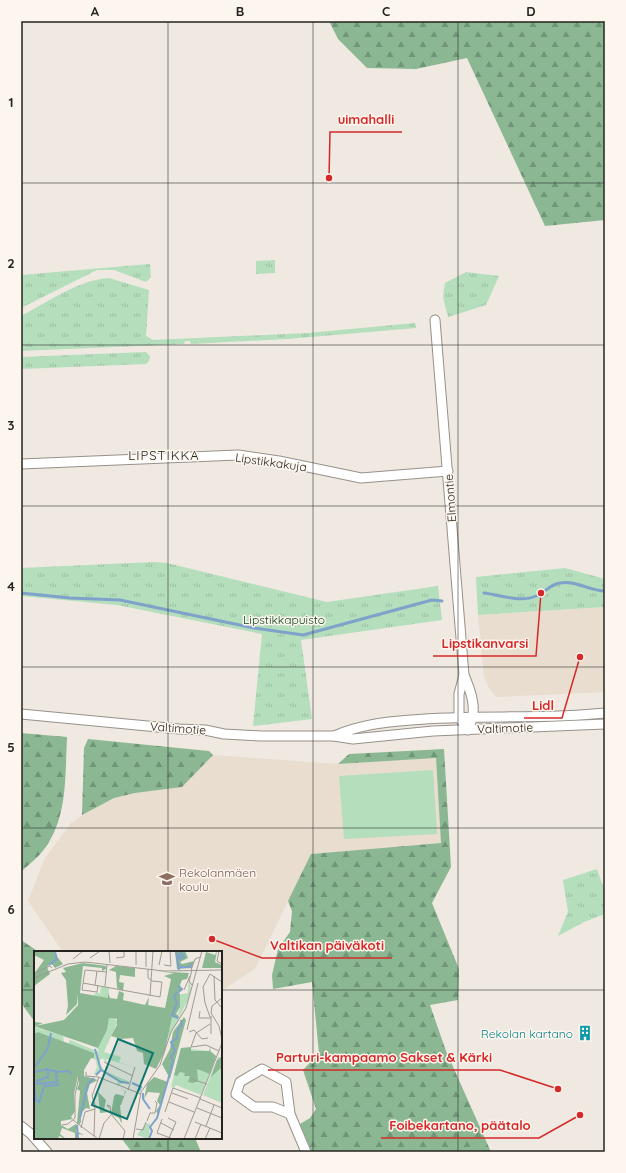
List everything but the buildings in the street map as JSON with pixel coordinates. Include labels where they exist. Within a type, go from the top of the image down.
[{"type":"street","name":"Elmontie","points":[[435,320],[464,676],[471,693],[473,716],[468,730]]},
{"type":"street","name":"Lipstikkakuja","points":[[21,464],[238,455],[279,461],[361,478],[448,471]]},
{"type":"street","name":"Elmontie","points":[[459,717],[459,694],[464,676]]},
{"type":"street","name":"Valtimotie","points":[[334,736],[352,728],[390,722],[473,716],[575,716],[605,713]]},
{"type":"street","name":"Valtimotie","points":[[21,714],[179,729],[205,730],[224,734],[288,737],[334,736],[353,739],[391,734],[605,724]]},
{"type":"street","points":[[459,717],[468,730]]},
{"type":"street","points":[[290,1114],[273,1107],[254,1107],[236,1094],[240,1082],[262,1069],[286,1082],[290,1114],[306,1152]]},
{"type":"street","points":[[21,1126],[34,1138]]},
{"type":"street","points":[[35,1139],[46,1152]]},
{"type":"shaded area","points":[[605,607],[605,692],[497,697],[490,690],[484,677],[478,615]]},
{"type":"shaded area","name":"Rekolanmäen koulu","points":[[213,755],[338,764],[436,758],[441,843],[311,854],[255,969],[222,990],[222,951],[62,951],[28,901],[45,858],[71,823],[92,809],[114,798],[135,793],[181,787]]},
{"type":"green space","points":[[329,21],[605,21],[605,220],[545,226],[467,58],[416,69],[367,68],[338,39]]},
{"type":"green space","points":[[275,260],[275,273],[256,274],[256,261]]},
{"type":"green space","points":[[150,264],[151,277],[146,282],[114,270],[97,270],[21,308],[21,275]]},
{"type":"green space","points":[[466,272],[499,276],[486,305],[448,317],[443,297],[445,283]]},
{"type":"green space","points":[[109,278],[149,290],[146,336],[153,340],[308,333],[415,323],[416,328],[287,339],[191,344],[190,341],[185,341],[184,344],[21,351],[21,316],[75,287]]},
{"type":"green space","points":[[146,352],[150,356],[149,361],[146,364],[21,369],[21,357]]},
{"type":"green space","name":"Lipstikkapuisto","points":[[154,562],[167,563],[327,602],[438,586],[442,620],[301,640],[312,719],[253,726],[262,634],[117,605],[21,596],[21,568]]},
{"type":"green space","points":[[565,568],[605,579],[605,607],[478,615],[476,577]]},
{"type":"green space","points":[[21,733],[67,737],[64,795],[58,823],[43,851],[21,872]]},
{"type":"green space","points":[[88,739],[209,751],[213,755],[182,787],[135,793],[114,798],[82,815],[84,748]]},
{"type":"green space","points":[[444,749],[451,867],[432,903],[459,969],[458,1000],[430,1005],[446,1051],[491,1152],[312,1152],[300,1124],[310,1118],[316,1109],[303,1070],[319,1053],[312,982],[273,989],[272,975],[278,949],[290,932],[292,911],[288,901],[311,854],[441,843],[436,758],[338,764],[349,754]]},
{"type":"green space","points":[[433,770],[437,834],[344,839],[339,776]]},
{"type":"green space","points":[[597,869],[605,892],[605,914],[584,922],[558,936],[568,912],[563,880]]},
{"type":"green space","points":[[21,940],[38,951],[34,951],[34,1021],[21,1003]]},
{"type":"green space","points":[[122,1139],[195,1139],[201,1152],[132,1152]]},
{"type":"waterway","points":[[484,593],[524,599],[539,595],[553,585],[566,582],[599,591],[605,591]]},
{"type":"waterway","points":[[21,593],[70,598],[120,600],[254,628],[303,635],[432,600],[442,601]]},
{"type":"place","name":"uimahalli","points":[[329,178]]},
{"type":"place","name":"Lipstikanvarsi","points":[[541,593]]},
{"type":"place","name":"Lidl","points":[[580,657]]},
{"type":"place","name":"Rekolanmäen koulu","points":[[167,879]]},
{"type":"place","name":"Valtikan päiväkoti","points":[[212,939]]},
{"type":"place","name":"Rekolan kartano","points":[[585,1033]]},
{"type":"place","name":"Parturi-kampaamo Sakset & Kärki","points":[[558,1089]]},
{"type":"place","name":"Foibekartano, päätalo","points":[[580,1115]]},
{"type":"district","name":"LIPSTIKKA","points":[[164,455]]}]
